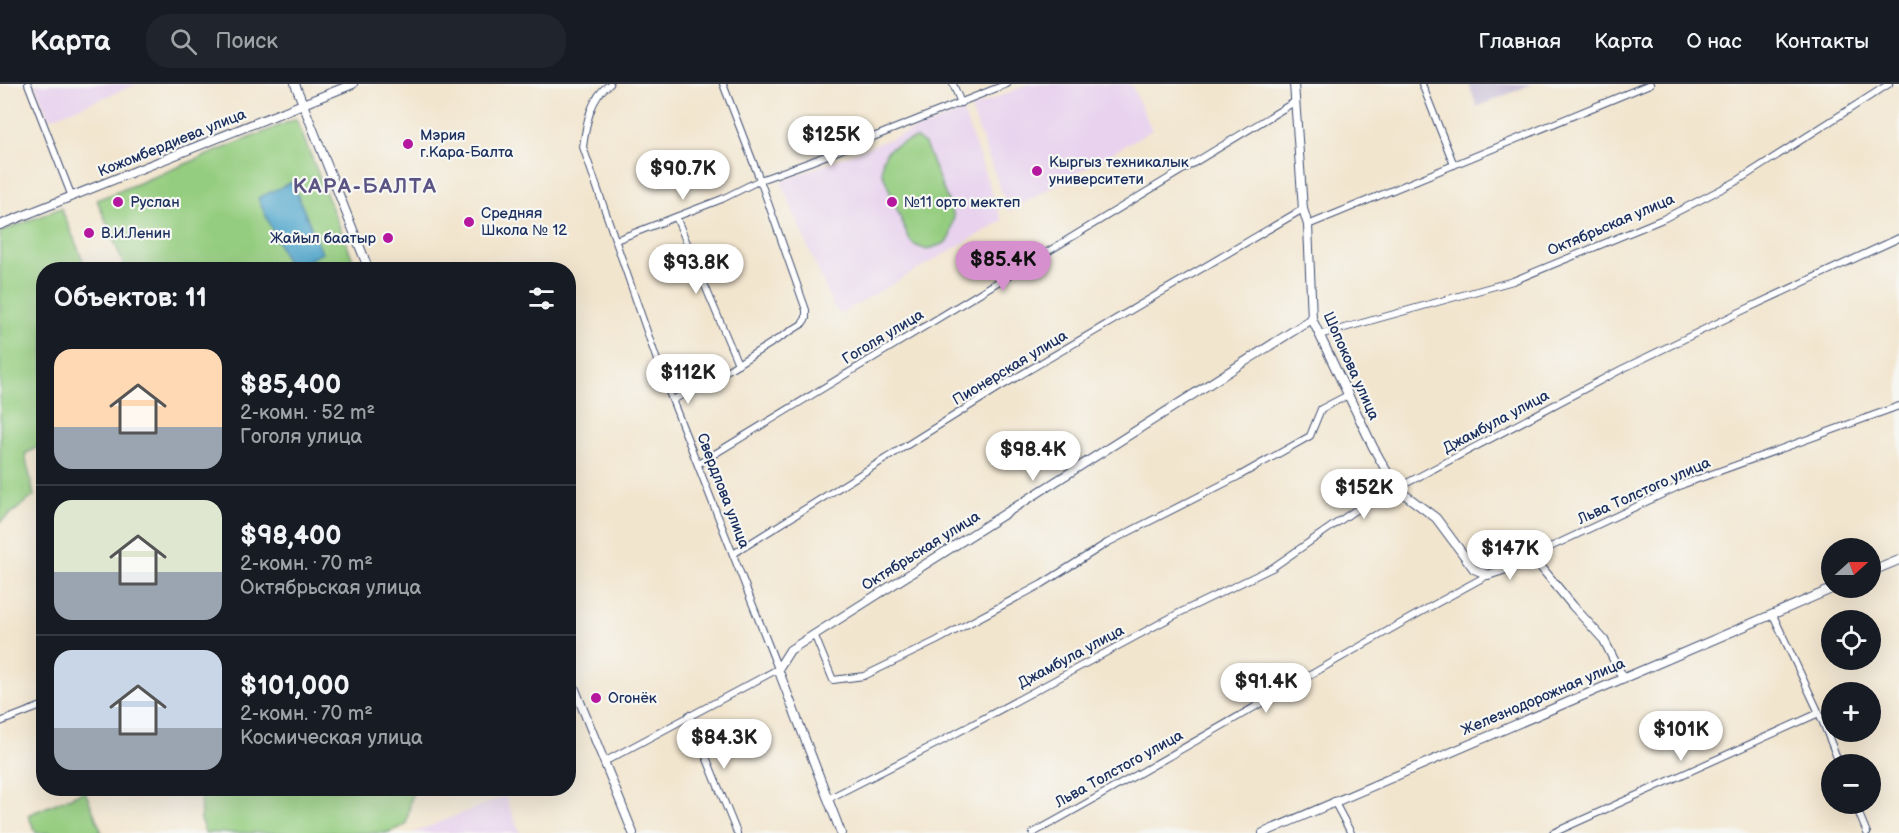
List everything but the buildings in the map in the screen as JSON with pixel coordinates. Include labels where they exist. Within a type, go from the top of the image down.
[{"type":"street","points":[[28,84],[72,197]]},
{"type":"street","points":[[295,84],[366,262]]},
{"type":"street","name":"Кожомбердиева улица","points":[[0,225],[353,84]]},
{"type":"street","name":"Свердлова улица","points":[[610,84],[602,89],[588,117],[583,147],[673,400],[841,833]]},
{"type":"street","points":[[673,400],[738,364],[802,324],[807,315],[760,180],[723,84]]},
{"type":"street","points":[[953,84],[962,103]]},
{"type":"street","points":[[616,240],[722,199],[760,180],[1007,84]]},
{"type":"street","name":"Шопокова улица","points":[[1294,84],[1303,209],[1308,225],[1312,319],[1373,447],[1396,488],[1436,518],[1474,569],[1488,575]]},
{"type":"street","points":[[1422,84],[1454,165]]},
{"type":"street","points":[[1308,225],[1650,84]]},
{"type":"street","name":"Октябрьская улица","points":[[1319,335],[1513,281],[1663,219],[1737,181],[1889,84]]},
{"type":"street","name":"Гоголя улица","points":[[698,464],[1296,100]]},
{"type":"street","name":"Пионерская улица","points":[[733,554],[1000,387],[1303,209]]},
{"type":"street","points":[[676,217],[738,364]]},
{"type":"street","name":"Джамбула улица","points":[[828,799],[938,743],[1181,612],[1272,568],[1354,511],[1622,369],[1899,238]]},
{"type":"street","name":"Октябрьская улица","points":[[604,762],[778,669],[790,650],[814,634],[1312,319]]},
{"type":"street","points":[[814,634],[833,680],[864,676],[985,615],[1042,584],[1107,543],[1239,476],[1310,436],[1321,409],[1348,395]]},
{"type":"street","name":"Льва Толстого улица","points":[[1033,833],[1135,777],[1401,622],[1488,575],[1524,563],[1544,550],[1684,484],[1899,406]]},
{"type":"street","points":[[1881,567],[1899,560]]},
{"type":"street","points":[[1524,563],[1533,563],[1541,567],[1604,640],[1623,678]]},
{"type":"street","name":"Железнодорожная улица","points":[[1263,833],[1821,594]]},
{"type":"street","points":[[1773,615],[1836,754]]},
{"type":"street","points":[[576,692],[633,833]]},
{"type":"street","points":[[0,722],[36,708]]},
{"type":"street","points":[[1553,833],[1819,713]]},
{"type":"street","points":[[689,715],[736,833]]},
{"type":"street","points":[[1334,801],[1351,833]]},
{"type":"street","points":[[1859,814],[1867,833]]},
{"type":"shaded area","points":[[35,84],[138,84],[49,119]]},
{"type":"shaded area","name":"Кыргыз техникалык университети","points":[[1028,84],[1131,84],[1152,130],[1009,212],[971,109]]},
{"type":"shaded area","points":[[1469,84],[1532,84],[1477,107]]},
{"type":"shaded area","name":"№11 орто мектеп","points":[[963,112],[1002,221],[840,314],[833,306],[781,182]]},
{"type":"shaded area","points":[[505,796],[520,833],[413,833]]},
{"type":"green space","points":[[296,119],[354,262],[123,262],[97,200]]},
{"type":"green space","points":[[916,138],[925,144],[954,216],[950,237],[945,243],[927,250],[914,245],[909,239],[882,172],[884,157],[891,148]]},
{"type":"green space","points":[[61,208],[84,262],[36,262],[36,448],[25,454],[34,496],[0,522],[0,232]]},
{"type":"green space","points":[[73,796],[87,796],[102,833],[36,833],[28,815]]},
{"type":"green space","points":[[200,796],[412,796],[406,825],[386,833],[205,833],[201,820]]},
{"type":"water","points":[[292,182],[322,253],[305,262],[286,262],[258,198]]},
{"type":"place","name":"Мэрия г.Кара-Балта","points":[[408,144]]},
{"type":"place","name":"Кыргыз техникалык университети","points":[[1037,171]]},
{"type":"place","name":"Руслан","points":[[118,202]]},
{"type":"place","name":"№11 орто мектеп","points":[[892,202]]},
{"type":"place","name":"Средняя Школа № 12","points":[[469,222]]},
{"type":"place","name":"В.И.Ленин","points":[[89,233]]},
{"type":"place","name":"Жайыл баатыр","points":[[388,238]]},
{"type":"place","name":"Огонёк","points":[[596,698]]},
{"type":"district","name":"КАРА-БАЛТА","points":[[365,186]]}]
